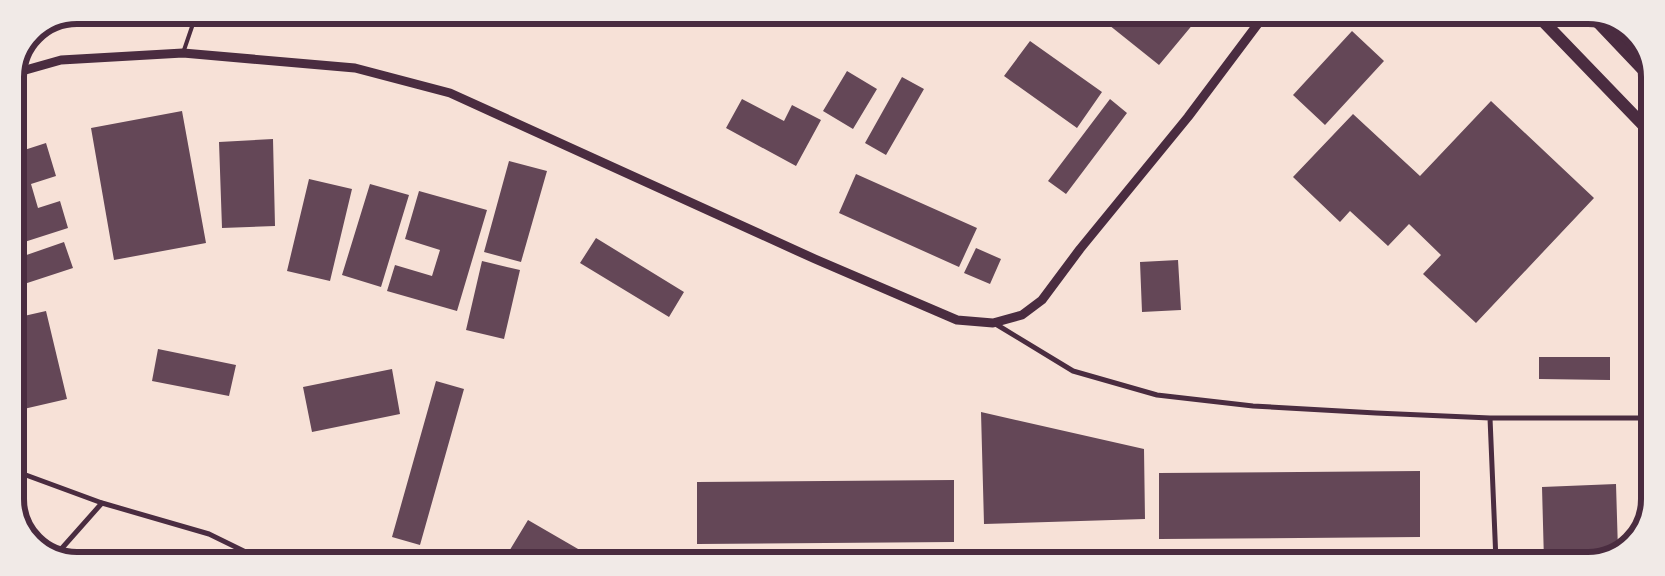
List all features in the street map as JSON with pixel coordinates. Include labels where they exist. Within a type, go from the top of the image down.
[{"type":"main road","points":[[1546,24],[1641,122]]},
{"type":"main road","points":[[1602,26],[1640,67]]},
{"type":"street","points":[[25,70],[61,60],[182,53],[355,68],[450,94],[815,259],[958,320],[993,323],[1022,315],[1042,300],[1080,249],[1188,117],[1258,24]]},
{"type":"street","points":[[993,323],[1073,371],[1157,395],[1253,406],[1490,418],[1641,418]]},
{"type":"street","points":[[1490,418],[1496,552]]},
{"type":"street","points":[[24,473],[102,503],[209,534],[246,552]]},
{"type":"street","points":[[61,549],[102,503]]},
{"type":"lane","points":[[182,53],[193,24]]},
{"type":"building","points":[[732,24],[758,24],[758,27]]},
{"type":"building","points":[[1108,24],[1193,24],[1159,65]]},
{"type":"building","points":[[1352,31],[1384,61],[1325,125],[1293,95]]},
{"type":"building","points":[[1030,41],[1102,92],[1077,128],[1004,76]]},
{"type":"building","points":[[847,71],[877,89],[853,129],[823,111]]},
{"type":"building","points":[[902,77],[924,89],[886,155],[865,143]]},
{"type":"building","points":[[742,99],[784,121],[792,105],[821,120],[796,166],[726,128]]},
{"type":"building","points":[[1110,99],[1127,113],[1066,194],[1048,181]]},
{"type":"building","points":[[1491,101],[1594,198],[1476,323],[1423,274],[1441,255],[1409,224],[1388,246],[1350,211],[1340,222],[1293,177],[1353,114],[1420,176]]},
{"type":"building","points":[[182,111],[206,243],[114,260],[91,128]]},
{"type":"building","points":[[273,139],[275,226],[222,228],[219,142]]},
{"type":"building","points":[[46,143],[56,176],[31,184],[38,208],[60,201],[68,228],[24,242],[24,150]]},
{"type":"building","points":[[509,161],[547,171],[521,262],[484,252]]},
{"type":"building","points":[[856,174],[977,228],[959,267],[839,213]]},
{"type":"building","points":[[309,179],[352,189],[330,281],[287,271]]},
{"type":"building","points":[[370,184],[409,195],[381,287],[342,275]]},
{"type":"building","points":[[419,191],[487,210],[457,311],[387,291],[395,265],[432,276],[440,250],[405,239]]},
{"type":"building","points":[[596,238],[684,292],[669,317],[580,263]]},
{"type":"building","points":[[64,242],[73,268],[24,284],[24,256]]},
{"type":"building","points":[[976,248],[1001,259],[990,284],[964,273]]},
{"type":"building","points":[[1178,260],[1181,310],[1142,312],[1140,262]]},
{"type":"building","points":[[482,261],[520,270],[504,339],[466,330]]},
{"type":"building","points":[[46,311],[67,399],[24,409],[24,316]]},
{"type":"building","points":[[158,349],[236,365],[229,396],[152,381]]},
{"type":"building","points":[[1539,357],[1610,357],[1610,380],[1539,379]]},
{"type":"building","points":[[392,369],[400,414],[312,432],[303,387]]},
{"type":"building","points":[[436,381],[464,389],[420,545],[392,537]]},
{"type":"building","points":[[981,412],[1144,449],[1145,519],[984,524]]},
{"type":"building","points":[[1420,471],[1420,537],[1159,539],[1159,473]]},
{"type":"building","points":[[954,480],[954,542],[697,544],[697,482]]},
{"type":"building","points":[[1616,484],[1618,543],[1595,552],[1544,552],[1542,487]]},
{"type":"building","points":[[528,520],[583,552],[509,552]]}]
